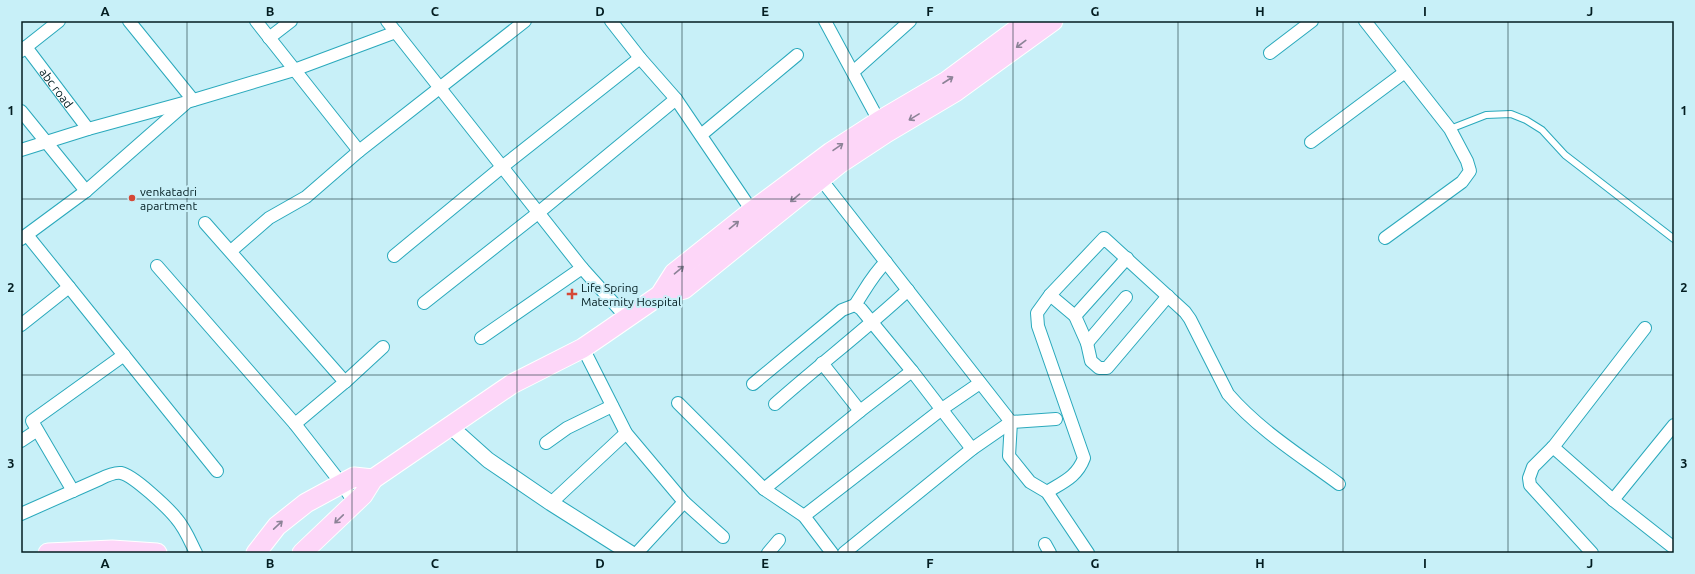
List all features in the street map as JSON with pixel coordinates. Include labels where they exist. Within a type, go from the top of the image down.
[{"type":"main road","points":[[302,553],[363,495],[373,479],[512,384],[583,348],[660,295],[684,289],[820,178],[859,150],[955,92],[1053,21]]},
{"type":"main road","points":[[660,295],[674,273],[752,211],[831,152],[879,121],[947,81],[1020,23]]},
{"type":"main road","points":[[256,553],[277,526],[306,503],[354,477],[373,479]]},
{"type":"main road","points":[[48,553],[112,550],[157,553]]},
{"type":"street","points":[[23,49],[59,21]]},
{"type":"street","points":[[128,21],[190,101]]},
{"type":"street","points":[[256,21],[359,151]]},
{"type":"street","points":[[269,38],[291,21]]},
{"type":"street","points":[[387,21],[440,86],[582,268],[627,318]]},
{"type":"street","points":[[231,251],[269,218],[306,197],[359,151],[440,86],[510,25],[525,21]]},
{"type":"street","points":[[611,21],[640,58],[676,99],[752,211]]},
{"type":"street","points":[[825,21],[879,121]]},
{"type":"street","points":[[853,72],[910,21]]},
{"type":"street","points":[[1270,53],[1312,21]]},
{"type":"street","points":[[1365,21],[1450,129],[1470,171],[1462,182],[1385,238]]},
{"type":"street","points":[[21,150],[46,141],[294,70],[396,32]]},
{"type":"street","name":"abc road","points":[[23,49],[88,129]]},
{"type":"street","points":[[701,135],[797,56]]},
{"type":"street","points":[[394,256],[502,166],[640,58]]},
{"type":"street","points":[[1311,142],[1405,72]]},
{"type":"street","points":[[424,303],[538,213],[676,99]]},
{"type":"street","points":[[190,101],[86,191],[24,237],[69,287],[217,471]]},
{"type":"street","points":[[21,110],[86,191]]},
{"type":"street","points":[[820,178],[1011,422],[1009,456],[1030,482],[1047,492],[1088,553]]},
{"type":"street","points":[[205,223],[345,382]]},
{"type":"street","points":[[1047,492],[1074,475],[1081,467],[1084,458],[1038,326],[1037,313],[1050,295],[1104,238],[1190,318],[1221,382],[1232,399],[1254,420],[1339,484]]},
{"type":"street","points":[[1075,316],[1127,258]]},
{"type":"street","points":[[753,384],[842,310],[855,305],[872,281],[877,271],[886,262]]},
{"type":"street","points":[[157,266],[295,424],[355,503]]},
{"type":"street","points":[[481,338],[582,268]]},
{"type":"street","points":[[21,325],[69,287]]},
{"type":"street","points":[[775,404],[822,363],[872,323],[908,290]]},
{"type":"street","points":[[1050,295],[1075,316],[1087,343],[1091,361],[1099,368],[1107,368],[1168,296]]},
{"type":"street","points":[[1087,343],[1126,297]]},
{"type":"street","points":[[855,305],[912,371],[972,449]]},
{"type":"street","points":[[1592,553],[1530,485],[1529,478],[1533,467],[1553,447],[1645,328]]},
{"type":"street","points":[[295,424],[345,382],[383,347]]},
{"type":"street","points":[[583,348],[626,434],[684,502],[723,537]]},
{"type":"street","points":[[73,491],[36,431],[32,421],[124,355]]},
{"type":"street","points":[[822,363],[860,411]]},
{"type":"street","points":[[764,489],[912,371]]},
{"type":"street","points":[[804,516],[942,409],[980,383]]},
{"type":"street","points":[[678,403],[764,489],[804,516],[832,553]]},
{"type":"street","points":[[546,443],[567,428],[612,406]]},
{"type":"street","points":[[844,553],[972,449],[1011,422],[1056,419]]},
{"type":"street","points":[[1613,500],[1674,425]]},
{"type":"street","points":[[450,426],[488,460],[551,503],[630,553]]},
{"type":"street","points":[[21,441],[36,431]]},
{"type":"street","points":[[551,503],[626,434]]},
{"type":"street","points":[[1553,447],[1613,500],[1673,549]]},
{"type":"street","points":[[21,514],[110,475],[121,473],[131,478],[176,518],[185,530],[196,553]]},
{"type":"street","points":[[637,553],[684,502]]},
{"type":"street","points":[[768,553],[779,540]]},
{"type":"lane","points":[[1450,129],[1486,115],[1511,114],[1526,120],[1542,130],[1565,155],[1674,239]]},
{"type":"place","name":"venkatadri apartment","points":[[132,198]]},
{"type":"place","name":"Life Spring Maternity Hospital","points":[[572,294]]}]
